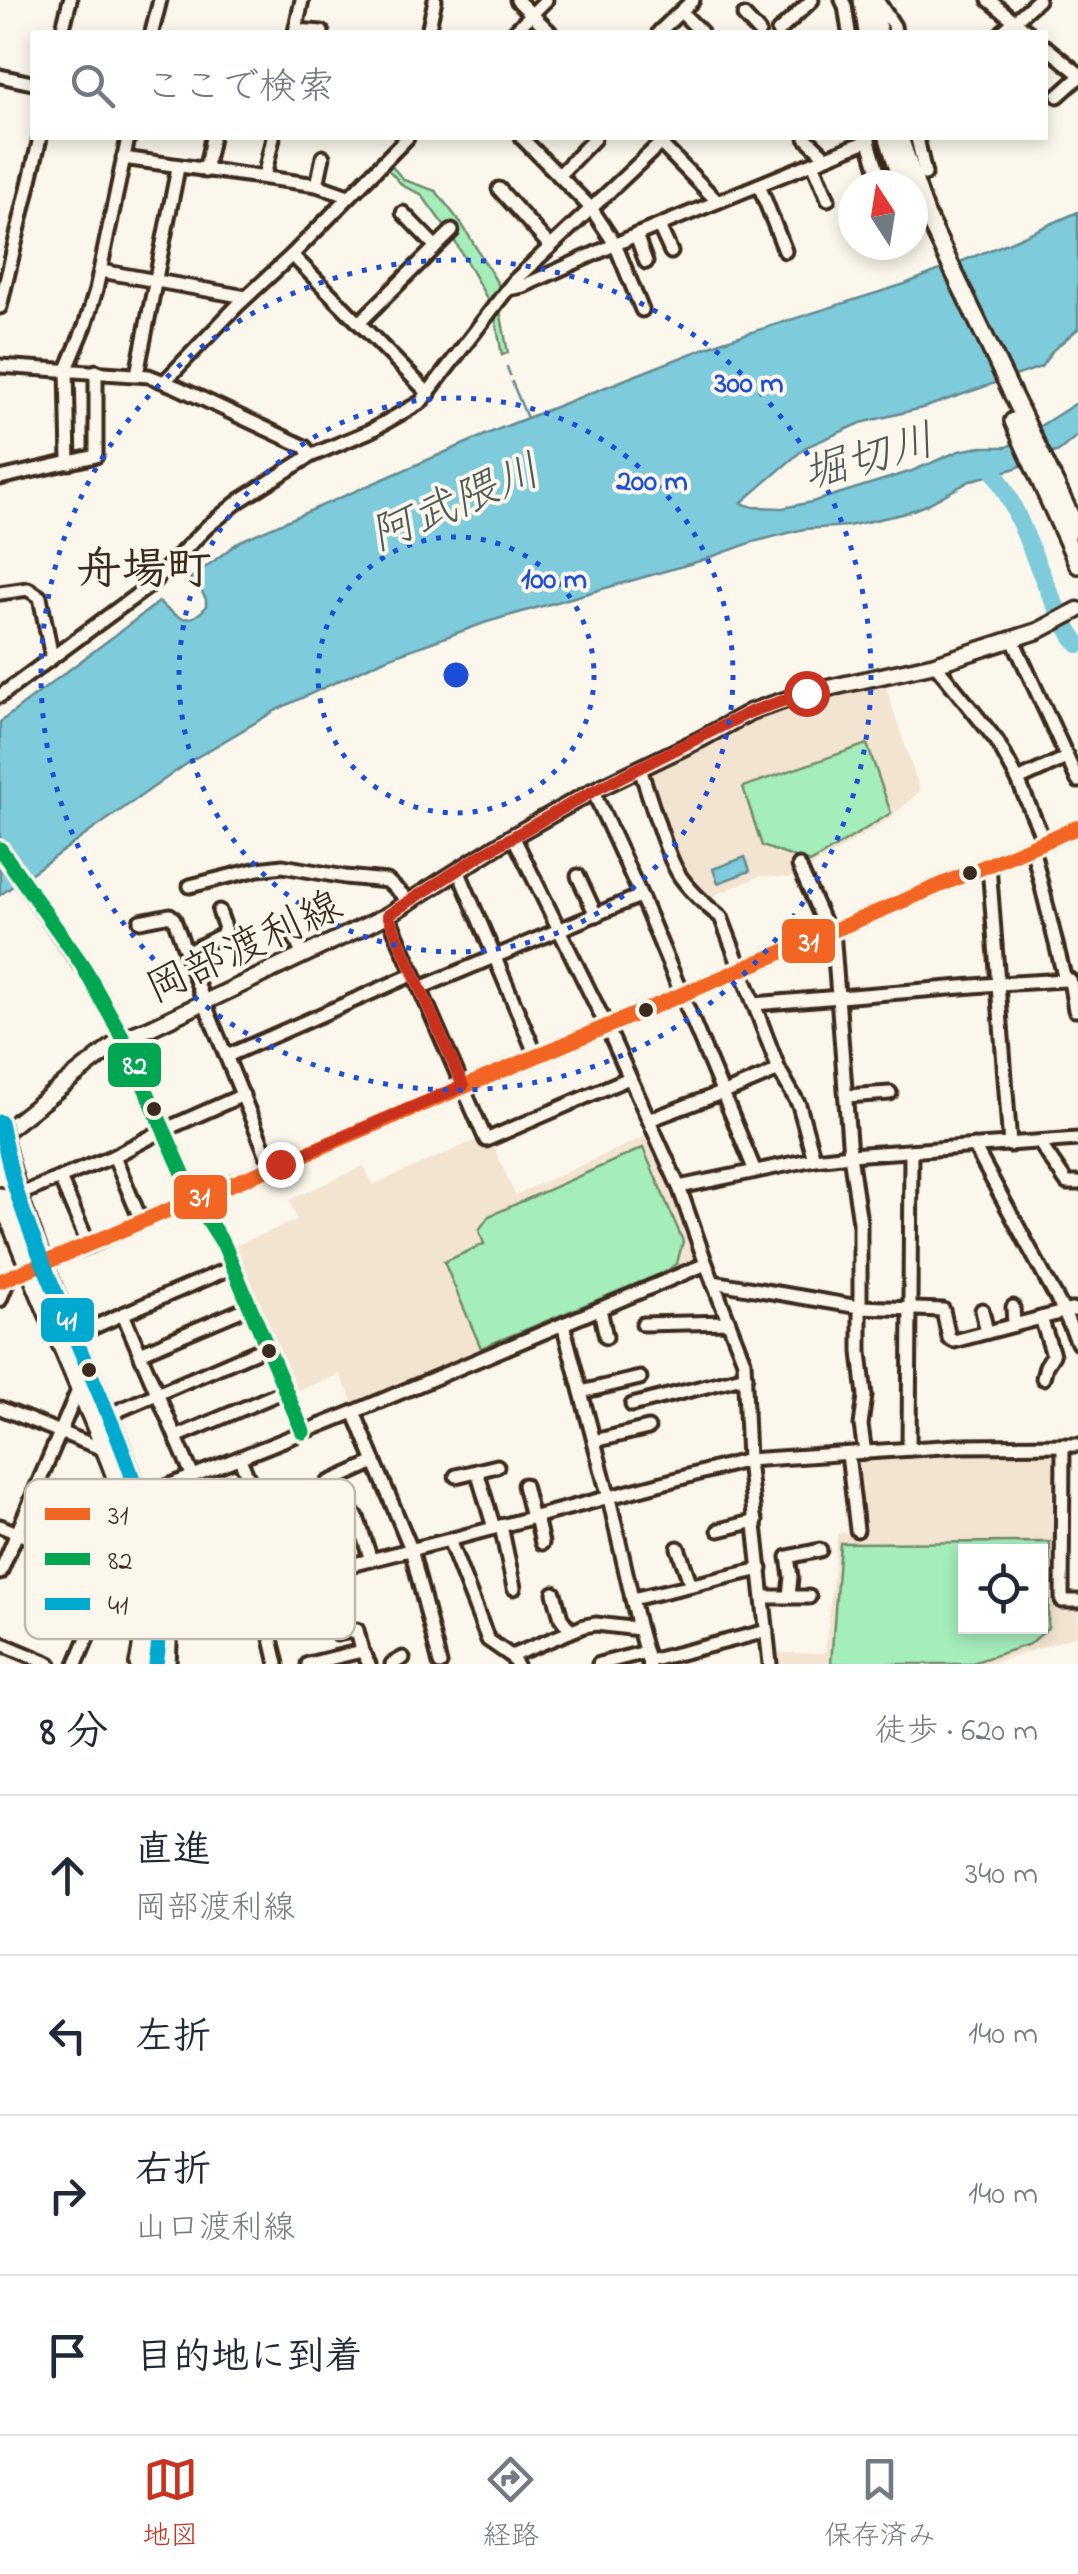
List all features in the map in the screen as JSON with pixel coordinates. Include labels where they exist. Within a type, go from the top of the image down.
[{"type":"highway","points":[[862,0],[867,30]]},
{"type":"highway","points":[[875,0],[879,30]]},
{"type":"highway","points":[[889,140],[898,170]]},
{"type":"highway","points":[[900,140],[908,170]]},
{"type":"highway","points":[[928,234],[1052,492],[1078,566]]},
{"type":"highway","points":[[1052,492],[1078,532]]},
{"type":"highway","points":[[0,1122],[37,1266],[116,1479]]},
{"type":"highway","points":[[0,1196],[74,1336],[131,1479]]},
{"type":"highway","points":[[138,1664],[141,1639]]},
{"type":"highway","points":[[156,1664],[161,1639]]},
{"type":"main road","name":"岡部渡利線","points":[[0,1135],[122,1038],[388,915],[593,791],[750,712],[806,693],[935,664],[1013,640],[1074,612]]},
{"type":"main road","points":[[0,849],[80,963],[122,1038],[194,1198],[1078,827]]},
{"type":"street","points":[[62,30],[70,0]]},
{"type":"street","points":[[152,30],[160,0]]},
{"type":"street","points":[[296,30],[302,0]]},
{"type":"street","points":[[428,30],[434,0]]},
{"type":"street","points":[[517,0],[548,30]]},
{"type":"street","points":[[516,30],[546,0]]},
{"type":"street","points":[[661,30],[693,0]]},
{"type":"street","points":[[780,30],[812,0]]},
{"type":"street","points":[[842,0],[850,30]]},
{"type":"street","points":[[875,0],[895,30]]},
{"type":"street","points":[[1004,30],[1038,0]]},
{"type":"street","points":[[997,3],[1025,30]]},
{"type":"street","points":[[681,12],[699,30]]},
{"type":"street","points":[[744,16],[758,30]]},
{"type":"street","points":[[1048,49],[1078,76],[1058,96]]},
{"type":"street","points":[[0,76],[30,83]]},
{"type":"street","points":[[0,305],[40,140]]},
{"type":"street","points":[[69,462],[67,369],[85,326],[101,270],[128,140]]},
{"type":"street","points":[[205,170],[212,140]]},
{"type":"street","points":[[264,177],[273,140]]},
{"type":"street","points":[[165,382],[405,140]]},
{"type":"street","points":[[524,140],[591,208],[616,244],[642,310]]},
{"type":"street","points":[[559,175],[594,140]]},
{"type":"street","points":[[0,696],[149,586],[207,527],[239,501],[310,456],[413,408],[429,394],[507,289],[659,140]]},
{"type":"street","points":[[661,140],[717,201]]},
{"type":"street","points":[[808,140],[826,158]]},
{"type":"street","points":[[507,289],[524,286],[864,140]]},
{"type":"street","points":[[869,140],[878,170]]},
{"type":"street","points":[[917,140],[925,170]]},
{"type":"street","points":[[317,186],[323,157]]},
{"type":"street","points":[[123,158],[264,177],[348,196]]},
{"type":"street","points":[[813,163],[828,198]]},
{"type":"street","points":[[136,374],[178,168]]},
{"type":"street","points":[[759,186],[785,252]]},
{"type":"street","points":[[499,190],[550,246]]},
{"type":"street","points":[[403,213],[436,246]]},
{"type":"street","points":[[659,226],[670,252]]},
{"type":"street","points":[[359,322],[452,230]]},
{"type":"street","points":[[636,236],[646,262]]},
{"type":"street","points":[[292,254],[429,394]]},
{"type":"street","points":[[101,270],[246,297]]},
{"type":"street","points":[[0,366],[136,374],[165,382],[305,447],[310,456]]},
{"type":"street","points":[[0,478],[96,456],[96,371]]},
{"type":"street","points":[[0,593],[28,589],[40,598],[52,658]]},
{"type":"street","points":[[1013,640],[1078,781]]},
{"type":"street","points":[[935,664],[998,741],[1018,780],[1038,844],[1065,980]]},
{"type":"street","points":[[1018,780],[1066,758]]},
{"type":"street","points":[[640,769],[681,878],[721,918],[779,1070],[799,1105],[814,1159]]},
{"type":"street","points":[[593,791],[756,1172]]},
{"type":"street","points":[[513,836],[606,1026],[679,1188],[744,1362],[748,1460],[770,1664]]},
{"type":"street","points":[[989,865],[1010,1144]]},
{"type":"street","points":[[190,886],[283,866],[387,882],[408,904]]},
{"type":"street","points":[[799,866],[831,931],[840,997],[850,1155],[860,1222],[865,1452]]},
{"type":"street","points":[[458,870],[536,1055]]},
{"type":"street","points":[[578,876],[596,915]]},
{"type":"street","points":[[420,988],[640,896]]},
{"type":"street","points":[[186,953],[222,935],[226,928],[218,911]]},
{"type":"street","points":[[140,921],[170,915],[174,918],[272,1168]]},
{"type":"street","points":[[388,915],[486,1140],[629,1078]]},
{"type":"street","points":[[293,934],[303,956]]},
{"type":"street","points":[[227,1056],[414,974]]},
{"type":"street","points":[[754,1004],[1070,980],[1078,1010]]},
{"type":"street","points":[[649,1120],[779,1070]]},
{"type":"street","points":[[846,1096],[890,1093]]},
{"type":"street","points":[[18,1195],[114,1156],[243,1095]]},
{"type":"street","points":[[679,1188],[814,1159],[1078,1139]]},
{"type":"street","points":[[1039,1142],[1067,1183],[1078,1183]]},
{"type":"street","points":[[974,1146],[1078,1343]]},
{"type":"street","points":[[909,1449],[912,1151]]},
{"type":"street","points":[[114,1156],[142,1223]]},
{"type":"street","points":[[60,1178],[89,1246]]},
{"type":"street","points":[[0,1300],[5,1279],[194,1198],[224,1246],[303,1432]]},
{"type":"street","points":[[189,1479],[706,1264]]},
{"type":"street","points":[[74,1336],[233,1267]]},
{"type":"street","points":[[713,1282],[859,1307],[943,1310],[949,1338],[954,1341],[1078,1310]]},
{"type":"street","points":[[1014,1306],[1014,1325]]},
{"type":"street","points":[[140,1353],[249,1307]]},
{"type":"street","points":[[600,1309],[606,1337]]},
{"type":"street","points":[[982,1310],[988,1332]]},
{"type":"street","points":[[123,1314],[193,1477]]},
{"type":"street","points":[[1042,1318],[1052,1356],[1042,1378]]},
{"type":"street","points":[[643,1324],[729,1322]]},
{"type":"street","points":[[563,1324],[648,1659]]},
{"type":"street","points":[[108,1415],[266,1347]]},
{"type":"street","points":[[632,1405],[746,1376]]},
{"type":"street","points":[[581,1392],[640,1378]]},
{"type":"street","points":[[39,1479],[79,1388]]},
{"type":"street","points":[[176,1437],[284,1391]]},
{"type":"street","points":[[0,1408],[105,1450]]},
{"type":"street","points":[[354,1412],[412,1549],[440,1664]]},
{"type":"street","points":[[594,1441],[648,1428]]},
{"type":"street","points":[[355,1564],[748,1460],[1018,1444],[1078,1445]]},
{"type":"street","points":[[1063,1445],[1062,1601],[1078,1601]]},
{"type":"street","points":[[848,1454],[857,1530]]},
{"type":"street","points":[[240,1459],[249,1479]]},
{"type":"street","points":[[337,1479],[375,1462]]},
{"type":"street","points":[[456,1476],[497,1466]]},
{"type":"street","points":[[478,1471],[514,1588]]},
{"type":"street","points":[[524,1485],[542,1543]]},
{"type":"street","points":[[0,1573],[25,1513]]},
{"type":"street","points":[[357,1517],[371,1560]]},
{"type":"street","points":[[719,1530],[756,1522]]},
{"type":"street","points":[[0,1526],[25,1536]]},
{"type":"street","points":[[448,1540],[488,1640],[514,1660],[570,1630],[596,1624],[638,1629]]},
{"type":"street","points":[[678,1548],[691,1585]]},
{"type":"street","points":[[788,1596],[788,1557],[820,1550]]},
{"type":"street","points":[[632,1599],[762,1569]]},
{"type":"street","points":[[554,1593],[560,1618],[570,1630]]},
{"type":"street","points":[[764,1597],[809,1597]]},
{"type":"street","points":[[355,1630],[369,1664]]},
{"type":"street","points":[[599,1664],[648,1659],[767,1631]]},
{"type":"street","points":[[76,1664],[86,1639]]},
{"type":"street","points":[[168,1639],[169,1664]]},
{"type":"street","points":[[271,1639],[277,1664]]},
{"type":"street","points":[[0,1643],[50,1664]]},
{"type":"street","points":[[308,1664],[362,1651]]},
{"type":"shaded area","points":[[884,682],[920,791],[888,820],[807,870],[789,878],[761,876],[705,899],[676,863],[643,773],[773,710]]},
{"type":"shaded area","points":[[651,1134],[702,1257],[699,1263],[355,1407],[340,1374],[294,1392],[232,1247],[297,1220],[289,1200],[364,1166],[373,1185],[481,1138],[485,1146],[492,1143],[515,1195]]},
{"type":"shaded area","points":[[1060,1448],[1058,1603],[1078,1605],[1078,1635],[991,1664],[776,1664],[775,1653],[825,1653],[837,1534],[861,1530],[852,1459],[916,1452]]},
{"type":"green space","points":[[388,162],[404,180],[436,191],[463,226],[498,284],[508,353],[502,355],[494,311],[453,238],[421,194],[403,186],[385,166]]},
{"type":"green space","points":[[867,744],[891,813],[810,863],[762,846],[743,787]]},
{"type":"green space","points":[[643,1148],[683,1241],[677,1263],[667,1271],[481,1348],[444,1262],[484,1244],[479,1230],[489,1216]]},
{"type":"green space","points":[[1050,1542],[1048,1628],[1048,1544],[958,1544],[958,1634],[1041,1634],[1030,1644],[969,1664],[831,1664],[840,1543]]},
{"type":"water","name":"阿武隈川","points":[[1078,212],[1078,329],[1053,350],[1041,367],[926,407],[861,423],[806,447],[741,503],[783,508],[812,502],[912,471],[959,451],[1007,447],[1078,402],[1078,435],[1059,451],[972,480],[902,514],[848,526],[804,529],[753,542],[487,622],[385,659],[280,708],[192,760],[0,895],[0,722],[159,602],[182,618],[199,613],[206,607],[206,599],[199,587],[186,582],[240,541],[499,429],[723,341],[905,284]]},
{"type":"water","points":[[745,857],[750,871],[718,883],[713,869]]},
{"type":"waterway","points":[[507,367],[510,375]]},
{"type":"waterway","points":[[512,382],[527,418]]},
{"type":"waterway","name":"堀切川","points":[[981,465],[990,465],[1003,486],[1053,600],[1078,644]]},
{"type":"transit line","name":"31","points":[[0,1281],[1078,827]]},
{"type":"transit line","name":"82","points":[[0,849],[81,963],[123,1038],[194,1198],[224,1245],[303,1432]]},
{"type":"transit line","name":"41","points":[[0,1122],[29,1228],[133,1479]]},
{"type":"transit line","name":"41","points":[[156,1664],[158,1639]]},
{"type":"district","name":"舟場町","points":[[144,567]]},
{"type":"route","points":[[280,1164],[463,1086],[388,915],[481,855],[593,791],[750,712],[806,693]]}]
